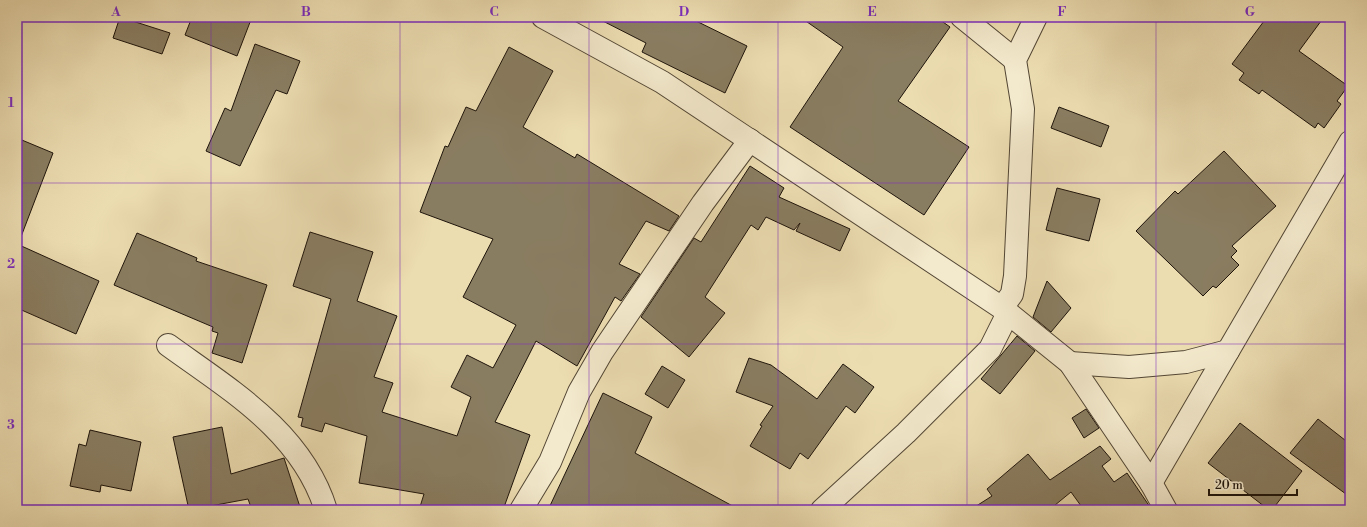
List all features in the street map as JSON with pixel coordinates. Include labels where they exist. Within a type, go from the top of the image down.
[{"type":"street","points":[[543,17],[662,82],[1005,311],[1070,363],[1151,483],[1166,510]]},
{"type":"street","points":[[962,17],[1015,60]]},
{"type":"street","points":[[822,510],[906,433],[990,349],[1012,294],[1016,260],[1023,110],[1015,60],[1036,17]]},
{"type":"street","points":[[521,510],[550,462],[579,392],[602,352],[703,203],[750,140]]},
{"type":"street","points":[[1151,483],[1350,142]]},
{"type":"street","points":[[168,345],[250,404],[292,445],[319,489],[326,510]]},
{"type":"street","points":[[1070,363],[1129,367],[1186,362],[1228,350]]},
{"type":"building","points":[[120,17],[170,33],[162,54],[113,38]]},
{"type":"building","points":[[192,17],[252,17],[237,56],[185,35]]},
{"type":"building","points":[[595,17],[688,17],[747,46],[725,93],[642,52],[646,43]]},
{"type":"building","points":[[800,17],[936,17],[950,27],[898,101],[969,147],[924,215],[790,127],[843,47]]},
{"type":"building","points":[[1267,17],[1324,17],[1299,51],[1348,86],[1337,101],[1341,104],[1324,128],[1318,123],[1315,128],[1262,90],[1259,94],[1239,80],[1244,73],[1232,64]]},
{"type":"building","points":[[255,44],[300,61],[287,94],[276,90],[240,166],[206,151],[225,108],[231,111]]},
{"type":"building","points":[[509,47],[553,71],[523,127],[575,158],[577,154],[679,216],[669,231],[646,221],[619,264],[640,274],[621,301],[615,297],[577,366],[536,341],[495,422],[530,435],[503,510],[419,510],[424,494],[359,483],[367,436],[325,423],[322,432],[301,426],[303,418],[298,417],[331,299],[293,286],[310,232],[373,252],[357,301],[397,316],[374,377],[393,383],[382,412],[457,436],[471,397],[451,387],[467,355],[493,368],[516,325],[463,297],[493,239],[420,212],[445,146],[448,147],[466,107],[476,111]]},
{"type":"building","points":[[1059,107],[1109,126],[1101,147],[1051,128]]},
{"type":"building","points":[[17,138],[53,153],[19,242],[17,241]]},
{"type":"building","points":[[1224,151],[1276,206],[1232,246],[1237,251],[1231,257],[1239,265],[1216,288],[1213,286],[1203,296],[1136,231],[1175,191],[1178,194]]},
{"type":"building","points":[[750,166],[784,188],[779,197],[850,229],[840,251],[796,231],[800,223],[794,230],[766,217],[758,230],[751,225],[705,297],[725,313],[689,357],[641,317],[694,238],[701,242]]},
{"type":"building","points":[[1057,188],[1100,199],[1089,241],[1046,230]]},
{"type":"building","points":[[137,233],[197,258],[196,261],[267,285],[242,363],[212,353],[218,333],[212,331],[213,327],[114,285]]},
{"type":"building","points":[[17,244],[99,281],[76,334],[17,308]]},
{"type":"building","points":[[1047,281],[1071,308],[1051,332],[1033,317]]},
{"type":"building","points":[[1017,336],[1035,351],[1000,394],[981,379]]},
{"type":"building","points":[[749,358],[771,365],[817,399],[843,364],[874,387],[855,413],[846,406],[808,459],[800,453],[790,469],[750,446],[762,426],[760,425],[773,406],[736,392]]},
{"type":"building","points":[[662,366],[685,380],[668,408],[645,394]]},
{"type":"building","points":[[603,393],[652,417],[635,453],[740,510],[548,510]]},
{"type":"building","points":[[1086,409],[1099,428],[1084,438],[1072,418]]},
{"type":"building","points":[[1318,419],[1350,444],[1350,497],[1290,453]]},
{"type":"building","points":[[1240,423],[1302,471],[1272,510],[1269,510],[1208,463]]},
{"type":"building","points":[[222,427],[231,474],[284,458],[301,510],[252,510],[248,499],[189,510],[173,437]]},
{"type":"building","points":[[90,430],[141,442],[131,491],[101,485],[100,492],[70,486],[79,444],[86,446]]},
{"type":"building","points":[[1100,446],[1111,459],[1102,466],[1114,482],[1127,473],[1152,510],[1084,510],[1071,492],[1049,510],[970,510],[992,496],[987,489],[1028,454],[1050,480]]}]
